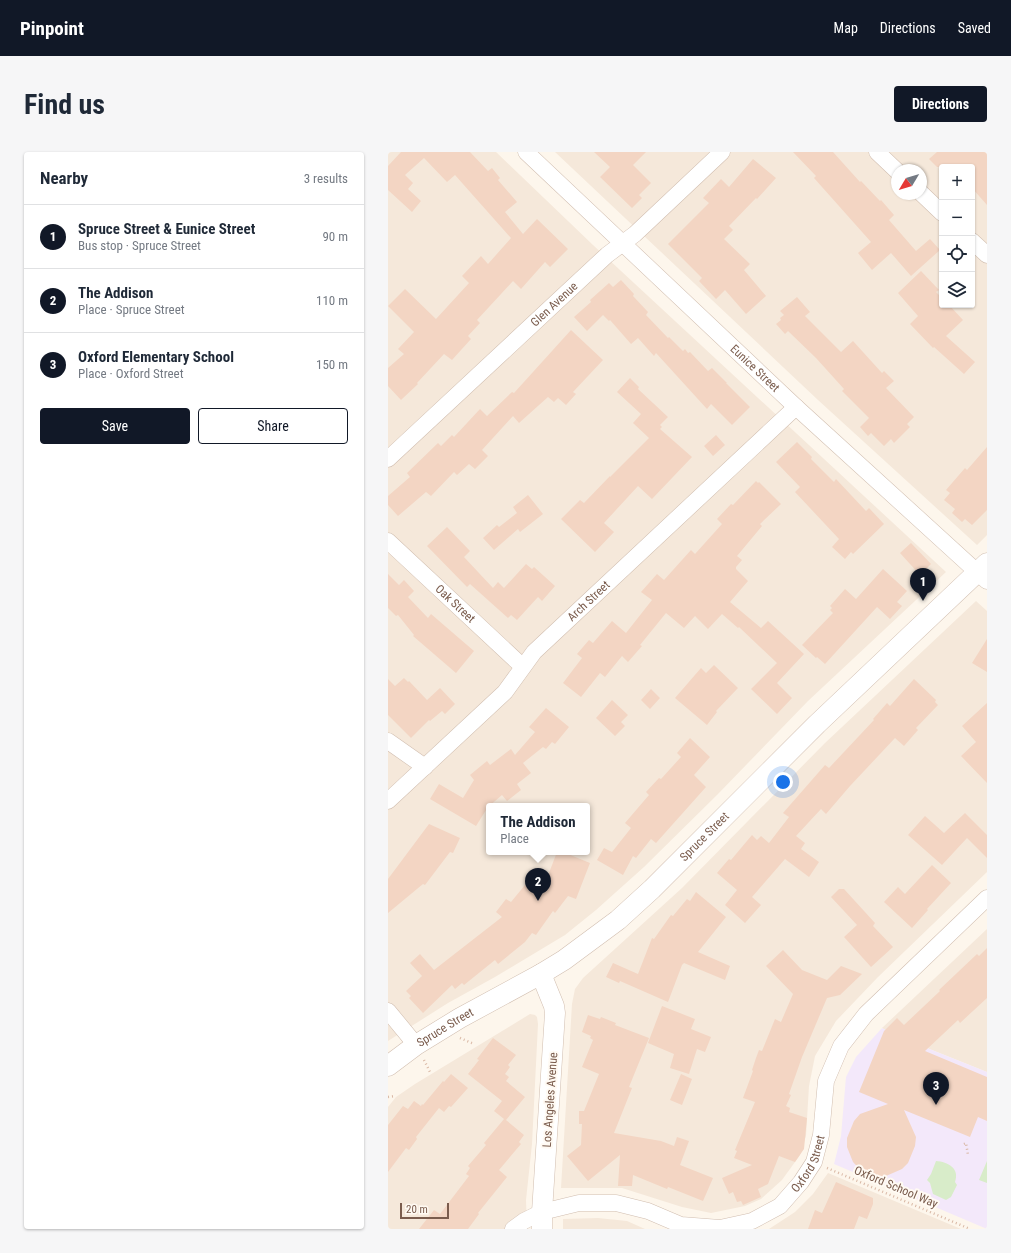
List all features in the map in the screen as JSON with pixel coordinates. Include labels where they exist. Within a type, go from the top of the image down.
[{"type":"street","name":"Eunice Street","points":[[526,152],[796,406],[984,572]]},
{"type":"street","name":"Glen Avenue","points":[[388,459],[607,255],[639,230],[722,152]]},
{"type":"street","points":[[877,152],[891,165]]},
{"type":"street","points":[[927,199],[939,210]]},
{"type":"street","points":[[975,244],[987,255]]},
{"type":"street","name":"Arch Street","points":[[388,801],[505,692],[522,666],[534,652],[796,406]]},
{"type":"street","name":"Oak Street","points":[[388,540],[522,666]]},
{"type":"street","name":"Spruce Street","points":[[388,1066],[416,1045],[460,1018],[541,974],[591,942],[618,920],[644,897],[816,724],[984,572]]},
{"type":"street","points":[[388,741],[426,767]]},
{"type":"street","name":"Oxford Street","points":[[513,1229],[524,1221],[542,1221],[579,1203],[616,1203],[648,1210],[681,1225],[720,1228],[752,1221],[780,1206],[801,1182],[814,1162],[821,1135],[826,1081],[841,1046],[866,1014],[987,898]]},
{"type":"street","name":"Los Angeles Avenue","points":[[541,974],[552,1001],[555,1013],[542,1221]]},
{"type":"street","points":[[388,1011],[416,1045]]},
{"type":"path","points":[[388,1097],[395,1096]]},
{"type":"path","points":[[964,1144],[966,1143],[968,1155],[969,1154]]},
{"type":"path","name":"Oxford School Way","points":[[814,1162],[970,1229]]},
{"type":"shaded area","points":[[388,152],[496,152],[593,245],[946,572],[808,701],[718,794],[644,867],[596,910],[565,935],[448,1003],[388,1041]]},
{"type":"shaded area","points":[[555,152],[987,152],[987,535],[977,545],[818,400]]},
{"type":"shaded area","points":[[976,601],[987,611],[987,872],[878,977],[836,1021],[815,1056],[809,1086],[806,1136],[800,1155],[782,1180],[761,1199],[745,1206],[711,1213],[682,1207],[622,1188],[561,1188],[572,1004],[575,989],[583,978],[682,888],[825,743]]},
{"type":"shaded area","points":[[987,929],[987,1072],[897,1036],[882,1028]]},
{"type":"shaded area","points":[[530,1014],[537,1017],[538,1024],[532,1144],[526,1200],[527,1229],[388,1229],[388,1107],[396,1097],[415,1084]]},
{"type":"shaded area","points":[[882,1028],[897,1036],[987,1072],[987,1229],[834,1164],[841,1136],[846,1077],[856,1057]]},
{"type":"shaded area","points":[[828,1173],[961,1229],[769,1229],[795,1212],[813,1194]]},
{"type":"shaded area","points":[[598,1218],[627,1221],[645,1229],[563,1229],[563,1219]]},
{"type":"green space","points":[[936,1161],[949,1164],[956,1173],[955,1182],[957,1185],[951,1197],[946,1200],[933,1194],[930,1183],[927,1180]]},
{"type":"green space","points":[[987,1161],[987,1183],[979,1180]]},
{"type":"building","points":[[401,152],[470,152],[488,171],[492,168],[500,178],[498,180],[517,202],[505,212],[523,234],[537,219],[568,249],[550,267],[545,262],[521,289],[513,281],[477,320],[480,323],[468,336],[471,339],[452,360],[444,354],[417,383],[418,384],[401,400],[388,386],[388,368],[404,354],[398,349],[414,332],[388,306],[405,289],[436,319],[469,283],[462,276],[481,256],[488,264],[511,238],[455,175],[447,182],[424,158],[405,175],[413,183],[408,189],[421,201],[412,212],[388,190],[388,166]]},
{"type":"building","points":[[594,152],[646,152],[633,165],[651,183],[639,195],[642,198],[632,208],[600,177],[610,167]]},
{"type":"building","points":[[793,152],[833,152],[860,182],[861,181],[880,201],[881,200],[894,215],[889,220],[916,251],[930,239],[939,249],[939,251],[911,276],[891,253],[872,270],[858,253],[871,242],[814,178],[816,176]]},
{"type":"building","points":[[937,152],[987,152],[987,205],[975,191],[975,164],[939,164],[939,167],[937,167],[929,159]]},
{"type":"building","points":[[753,159],[776,178],[729,226],[733,230],[724,239],[750,264],[744,270],[766,296],[746,314],[725,290],[716,299],[699,281],[702,278],[668,244],[709,203],[703,198],[721,179],[729,187]]},
{"type":"building","points":[[921,271],[939,290],[936,292],[939,295],[939,308],[952,308],[963,320],[946,336],[975,362],[964,374],[934,347],[933,348],[910,324],[918,316],[898,293]]},
{"type":"building","points":[[621,280],[648,312],[646,315],[668,338],[669,337],[683,351],[685,349],[688,353],[690,352],[708,371],[712,368],[750,407],[732,425],[711,404],[707,409],[656,353],[654,356],[638,338],[631,344],[610,320],[609,321],[603,315],[587,331],[574,317],[609,283],[613,287]]},
{"type":"building","points":[[797,297],[810,312],[805,316],[841,352],[853,341],[882,373],[884,371],[894,381],[886,388],[914,417],[907,424],[910,427],[894,443],[891,439],[884,446],[871,433],[868,436],[860,427],[869,418],[842,391],[844,389],[816,358],[788,331],[785,334],[776,324],[784,315],[780,311]]},
{"type":"building","points":[[571,330],[603,360],[573,392],[576,394],[566,405],[558,398],[554,402],[548,397],[519,423],[513,416],[482,450],[488,456],[475,469],[469,464],[457,475],[454,472],[431,496],[426,492],[398,516],[388,505],[388,496],[410,477],[407,473],[438,443],[441,446],[452,435],[454,437],[480,409],[487,416],[512,392],[514,393]]},
{"type":"building","points":[[630,378],[639,387],[638,389],[668,417],[660,425],[662,427],[660,429],[692,457],[652,499],[638,486],[604,523],[614,532],[595,552],[561,519],[580,500],[584,503],[649,438],[633,423],[641,414],[617,392]]},
{"type":"building","points":[[716,435],[725,445],[713,456],[704,446]]},
{"type":"building","points":[[797,442],[812,457],[811,459],[834,482],[836,479],[866,511],[869,508],[884,524],[853,554],[851,552],[845,559],[832,547],[839,539],[795,492],[800,487],[776,462]]},
{"type":"building","points":[[987,447],[987,510],[972,525],[965,519],[962,522],[952,513],[955,509],[944,500],[950,493],[946,490],[965,468],[967,470]]},
{"type":"building","points":[[756,481],[758,483],[759,482],[781,504],[760,524],[762,526],[737,556],[742,560],[736,569],[748,581],[730,602],[761,628],[768,621],[804,654],[777,683],[792,698],[777,714],[751,689],[777,663],[739,627],[738,628],[722,614],[708,629],[695,616],[684,628],[666,613],[640,645],[642,646],[628,662],[622,656],[605,677],[600,673],[581,697],[563,683],[582,658],[577,654],[589,640],[593,643],[612,621],[626,633],[652,600],[641,592],[657,574],[664,580],[691,550],[695,554],[722,524],[717,519]]},
{"type":"building","points":[[528,495],[543,514],[520,532],[518,529],[494,550],[483,538],[497,525],[499,527],[517,513],[513,507]]},
{"type":"building","points":[[447,527],[470,551],[464,557],[493,588],[498,582],[504,588],[526,564],[532,569],[534,567],[555,586],[542,601],[538,597],[517,620],[511,615],[508,618],[470,584],[467,587],[427,546]]},
{"type":"building","points":[[911,543],[931,564],[920,575],[900,553]]},
{"type":"building","points":[[883,569],[907,591],[897,602],[902,606],[890,619],[877,607],[825,664],[817,657],[816,658],[802,645],[833,613],[830,610],[832,608],[830,606],[845,589],[856,599]]},
{"type":"building","points":[[388,574],[399,585],[404,580],[414,591],[408,597],[428,618],[431,614],[474,651],[456,673],[413,636],[414,635],[398,615],[396,616],[388,608]]},
{"type":"building","points":[[987,639],[987,672],[972,663]]},
{"type":"building","points":[[714,665],[738,688],[716,711],[717,712],[707,725],[675,698],[701,668],[706,673]]},
{"type":"building","points":[[404,678],[408,682],[409,681],[427,700],[440,688],[455,704],[445,714],[442,711],[430,721],[429,720],[411,738],[388,715],[388,679],[395,686]]},
{"type":"building","points":[[914,679],[936,700],[935,702],[938,705],[916,728],[918,730],[904,746],[895,738],[826,814],[821,809],[796,836],[805,843],[801,849],[819,862],[809,877],[785,859],[752,897],[761,905],[745,923],[725,905],[737,890],[717,873],[729,859],[731,860],[752,835],[757,840],[761,836],[769,843],[789,817],[783,813],[825,765],[829,768],[874,720],[873,719],[887,703],[890,706]]},
{"type":"building","points":[[651,689],[660,698],[650,709],[641,700]]},
{"type":"building","points":[[612,700],[628,715],[621,722],[625,726],[615,736],[596,718]]},
{"type":"building","points":[[987,703],[987,783],[961,756],[976,742],[962,726]]},
{"type":"building","points":[[546,708],[569,727],[555,744],[552,742],[546,749],[543,747],[523,763],[531,773],[517,784],[521,790],[507,801],[502,795],[493,803],[486,803],[486,810],[476,826],[430,799],[439,784],[463,798],[474,780],[470,775],[487,761],[490,765],[511,749],[515,755],[535,732],[529,727]]},
{"type":"building","points":[[690,738],[710,757],[694,775],[706,787],[656,843],[651,839],[636,858],[633,856],[623,875],[597,860],[604,848],[612,852],[631,828],[625,823],[649,795],[646,792],[659,778],[661,779],[681,757],[677,753]]},
{"type":"building","points":[[965,813],[987,835],[987,858],[967,838],[942,865],[908,835],[925,816],[944,833]]},
{"type":"building","points":[[429,824],[460,838],[453,853],[450,852],[425,885],[423,884],[388,913],[388,879]]},
{"type":"building","points":[[556,855],[570,855],[590,863],[576,899],[568,896],[555,913],[553,911],[536,935],[532,933],[525,942],[498,964],[495,960],[464,985],[462,983],[455,989],[452,985],[423,1013],[409,998],[411,996],[406,991],[422,976],[410,963],[420,954],[434,970],[502,917],[496,912],[506,899],[511,902],[525,885],[541,894]]},
{"type":"building","points":[[932,865],[951,883],[912,928],[884,902],[898,887],[905,894]]},
{"type":"building","points":[[839,889],[844,889],[875,923],[873,926],[893,947],[871,967],[844,937],[857,925],[831,897]]},
{"type":"building","points":[[696,892],[726,917],[698,952],[730,966],[725,980],[684,963],[668,1002],[620,981],[619,983],[606,977],[613,963],[638,974],[652,938],[654,939],[671,915],[673,916],[687,899],[690,901]]},
{"type":"building","points":[[987,948],[987,998],[960,1023],[958,1020],[925,1051],[987,1077],[987,1121],[978,1117],[970,1137],[904,1110],[916,1137],[915,1146],[908,1163],[902,1169],[886,1176],[867,1177],[853,1162],[847,1147],[847,1138],[854,1121],[860,1114],[888,1104],[859,1092],[884,1031],[897,1018],[904,1025],[977,954],[979,956]]},
{"type":"building","points":[[783,950],[802,970],[827,980],[841,966],[862,974],[840,995],[827,998],[802,1057],[789,1094],[791,1095],[786,1106],[790,1108],[789,1112],[807,1118],[804,1149],[795,1162],[779,1156],[768,1184],[758,1189],[761,1197],[743,1205],[741,1201],[737,1202],[733,1192],[729,1194],[722,1178],[752,1165],[734,1158],[737,1151],[735,1150],[755,1102],[743,1098],[756,1058],[759,1050],[762,1051],[775,1019],[781,1022],[793,994],[766,966]]},
{"type":"building","points":[[662,1006],[695,1019],[691,1029],[711,1037],[705,1052],[697,1049],[689,1074],[670,1068],[674,1054],[648,1043]]},
{"type":"building","points":[[588,1015],[600,1019],[601,1017],[616,1023],[615,1025],[649,1038],[629,1087],[632,1088],[614,1133],[661,1141],[674,1146],[677,1137],[689,1141],[680,1165],[713,1178],[703,1201],[668,1187],[667,1189],[633,1175],[632,1186],[618,1186],[620,1155],[588,1181],[567,1156],[581,1145],[582,1124],[579,1124],[579,1111],[584,1111],[599,1074],[582,1067],[593,1040],[590,1038],[591,1036],[582,1032]]},
{"type":"building","points":[[493,1038],[516,1055],[508,1065],[510,1067],[505,1074],[509,1077],[506,1081],[525,1097],[506,1120],[524,1135],[519,1142],[521,1144],[499,1170],[507,1177],[478,1213],[479,1214],[468,1229],[419,1229],[434,1210],[440,1214],[469,1176],[466,1174],[470,1168],[468,1166],[486,1145],[484,1143],[504,1119],[494,1111],[502,1101],[468,1074]]},
{"type":"building","points":[[451,1074],[468,1088],[451,1107],[449,1106],[444,1112],[439,1108],[416,1137],[417,1139],[409,1150],[406,1148],[388,1172],[388,1125],[403,1106],[408,1109],[414,1101],[421,1106],[422,1104],[423,1105],[443,1081],[444,1082]]},
{"type":"building","points":[[681,1074],[692,1079],[682,1105],[670,1100]]},
{"type":"building","points":[[836,1182],[873,1198],[873,1204],[867,1219],[859,1216],[854,1229],[808,1229],[815,1210],[822,1213]]},
{"type":"place","name":"Spruce Street & Eunice Street","points":[[923,601]]},
{"type":"place","name":"The Addison","points":[[538,901]]},
{"type":"place","name":"Oxford Elementary School","points":[[936,1105]]}]
